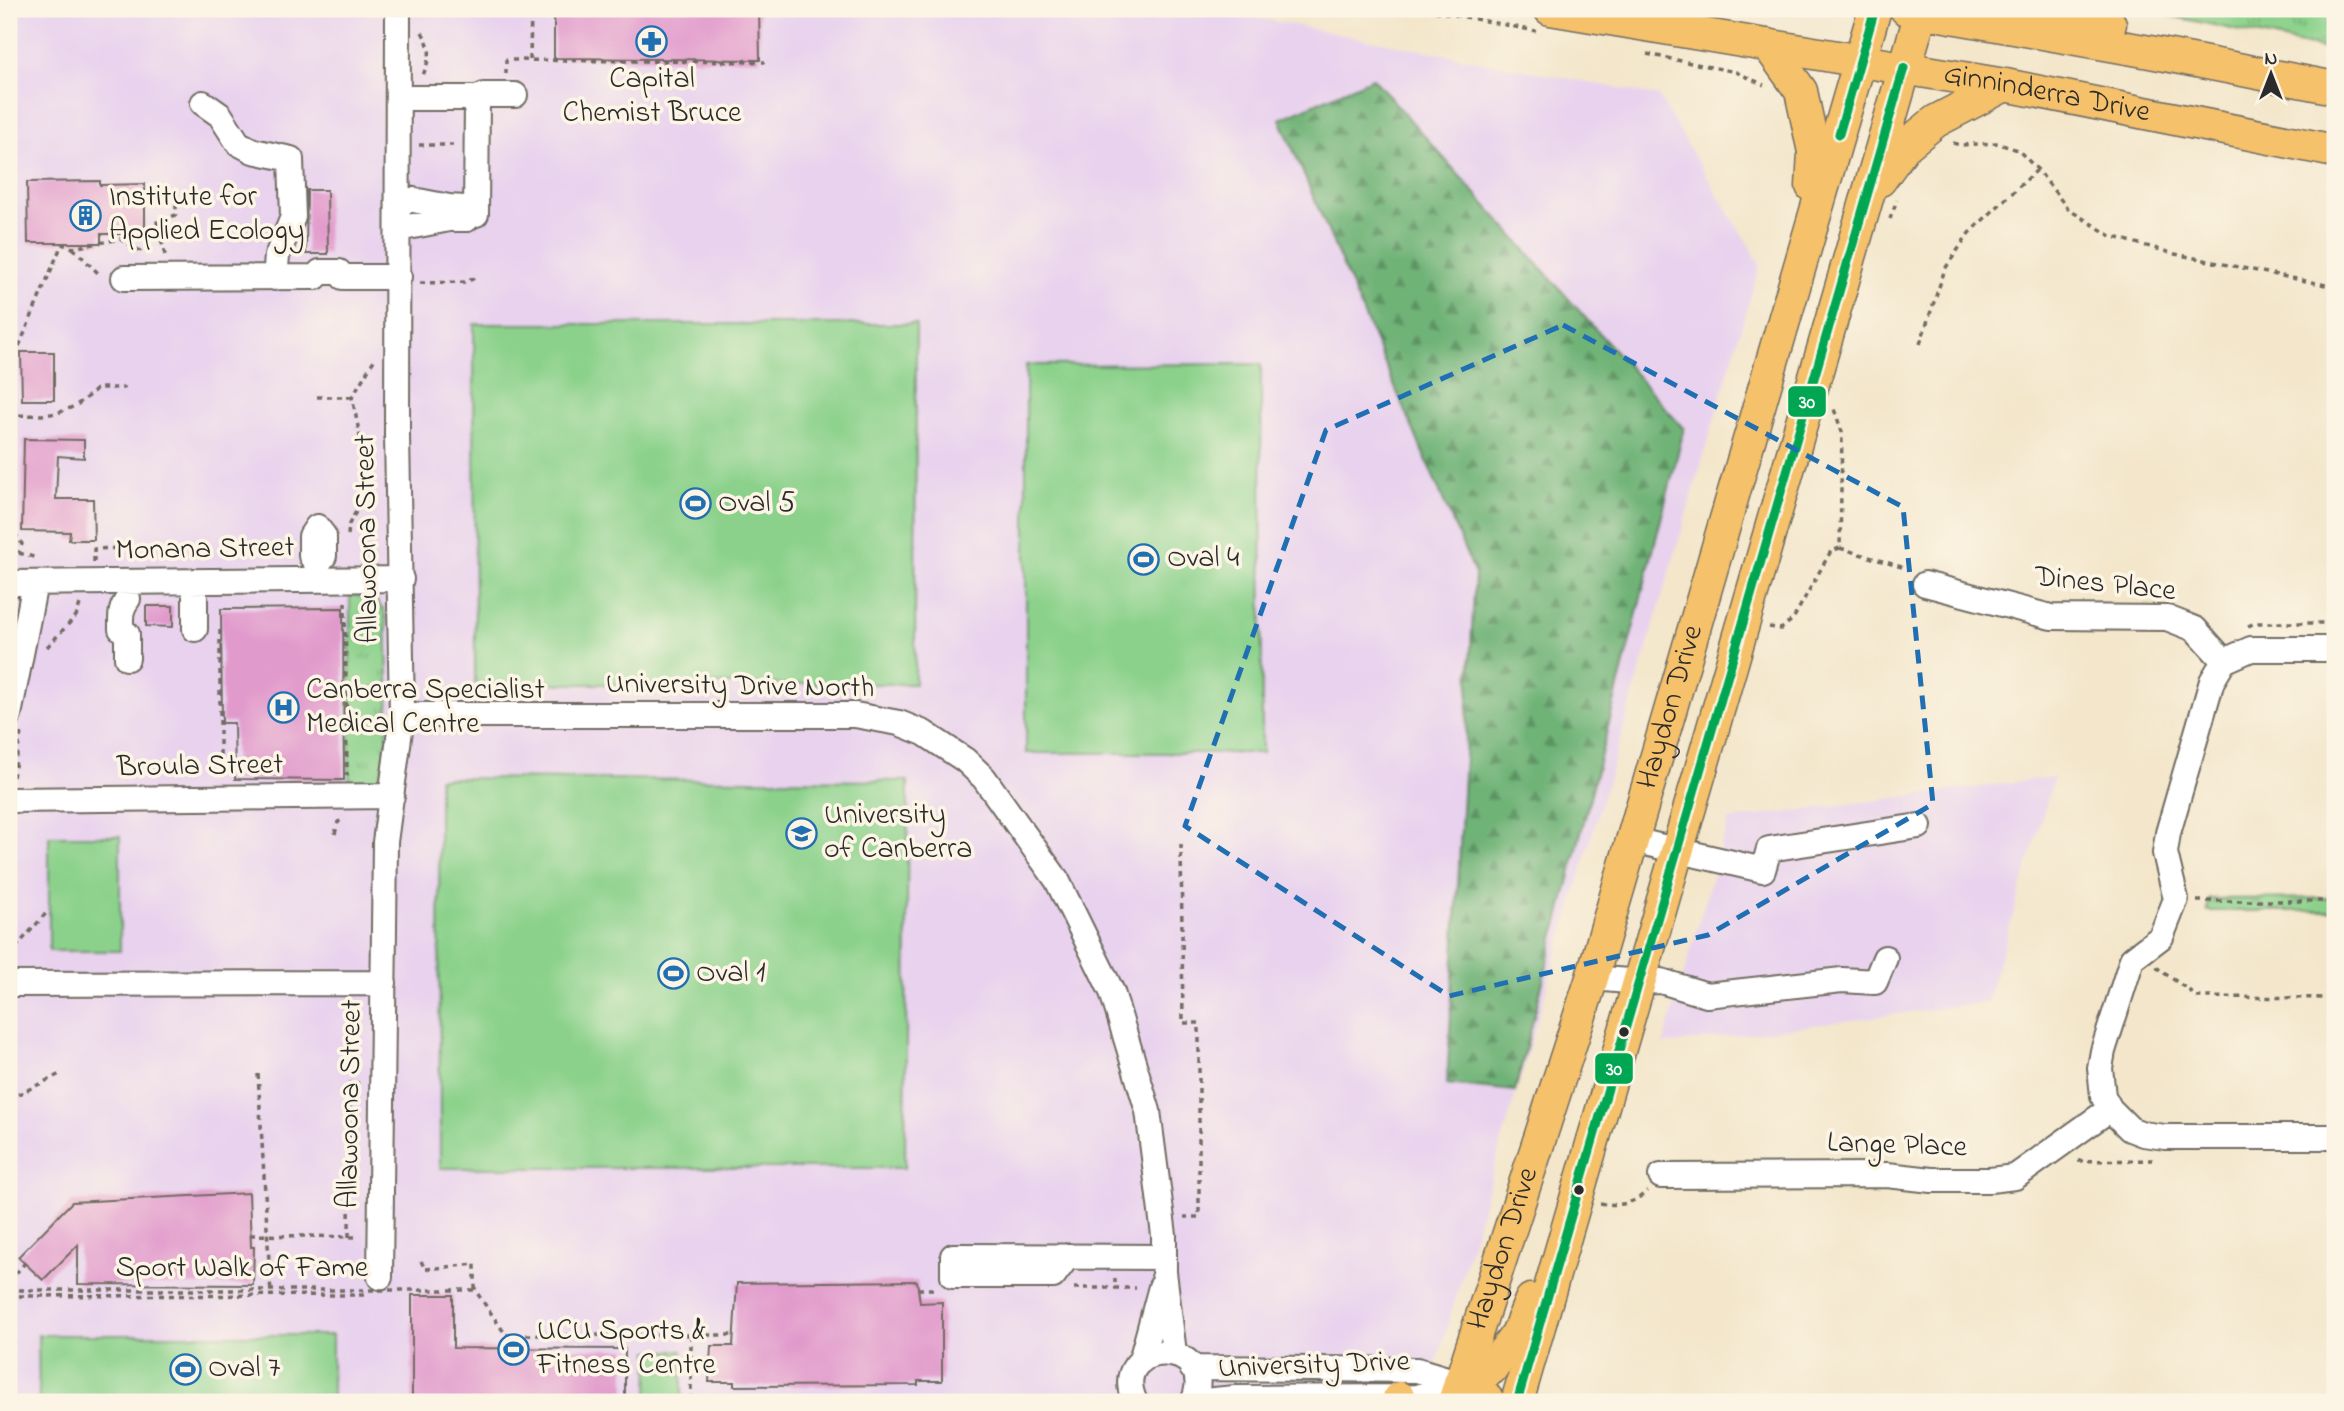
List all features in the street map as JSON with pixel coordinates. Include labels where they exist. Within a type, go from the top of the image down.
[{"type":"main road","name":"Ginninderra Drive","points":[[1550,9],[2005,85],[2335,151]]},
{"type":"main road","name":"Haydon Drive","points":[[1457,1393],[1592,978],[1875,9]]},
{"type":"main road","points":[[2036,9],[2286,58],[2335,73]]},
{"type":"main road","name":"Ginninderra Drive","points":[[1916,10],[2335,88]]},
{"type":"main road","name":"Haydon Drive","points":[[1517,1402],[1585,1204],[1640,982],[1904,68],[1916,10]]},
{"type":"main road","points":[[1768,45],[1801,91],[1814,152],[1807,244]]},
{"type":"main road","points":[[1867,198],[1904,147],[1936,121],[2005,85]]},
{"type":"main road","points":[[1457,1393],[1491,1370],[1517,1334],[1535,1289],[1546,1246],[1585,1204]]},
{"type":"main road","points":[[1457,1393],[1481,1392],[1489,1402]]},
{"type":"street","name":"Allawoona Street","points":[[380,1286],[385,842],[402,715],[397,435],[398,9]]},
{"type":"street","points":[[398,98],[477,98],[510,88]]},
{"type":"street","points":[[476,214],[477,98]]},
{"type":"street","points":[[203,103],[220,115],[238,143],[253,151],[291,159],[293,217],[276,256],[275,278]]},
{"type":"street","points":[[398,197],[465,208],[476,214]]},
{"type":"street","points":[[398,229],[449,219],[466,219],[476,214]]},
{"type":"street","points":[[122,277],[275,278],[316,277],[320,272],[339,272],[343,277],[399,280]]},
{"type":"street","name":"Monana Street","points":[[9,583],[128,590],[195,581],[317,572],[401,579]]},
{"type":"street","points":[[195,581],[207,628]]},
{"type":"street","points":[[15,722],[35,583]]},
{"type":"street","name":"Dines Place","points":[[1926,584],[2051,617],[2167,618],[2195,629],[2224,662]]},
{"type":"street","points":[[127,646],[134,629],[135,608],[128,590]]},
{"type":"street","points":[[2335,649],[2251,649],[2224,662],[2212,681],[2168,833],[2165,853],[2176,899],[2161,937],[2132,959],[2103,1051],[2100,1082],[2110,1109],[2130,1129],[2143,1134],[2165,1137],[2335,1137]]},
{"type":"street","name":"University Drive North","points":[[402,715],[855,715],[899,723],[924,733],[965,760],[985,778],[1057,880],[1112,992],[1148,1111],[1162,1217],[1164,1265],[1183,1361],[1197,1385],[1193,1402]]},
{"type":"street","name":"Broula Street","points":[[11,789],[393,796]]},
{"type":"street","points":[[1632,840],[1763,870],[1769,849],[1919,826]]},
{"type":"street","points":[[1592,978],[1661,981],[1707,995],[1843,980],[1875,982],[1885,958]]},
{"type":"street","points":[[9,984],[384,983]]},
{"type":"street","name":"Lange Place","points":[[1661,1176],[1887,1175],[1932,1180],[1990,1181],[2015,1177],[2110,1109]]},
{"type":"street","points":[[1068,1256],[1114,1257],[1164,1265]]},
{"type":"street","name":"University Drive North","points":[[1135,1402],[1130,1385],[1131,1377],[1141,1361],[1164,1265]]},
{"type":"street","name":"University Drive","points":[[1141,1361],[1153,1353],[1183,1361],[1417,1370],[1457,1393]]},
{"type":"street","name":"University Drive","points":[[1193,1402],[1235,1398],[1400,1400],[1457,1393]]},
{"type":"path","points":[[530,60],[531,9]]},
{"type":"path","points":[[418,25],[429,44],[430,61],[423,74]]},
{"type":"path","points":[[510,88],[506,60],[765,62]]},
{"type":"path","points":[[1949,142],[1961,145],[1996,143],[2018,150],[2038,170],[2068,209],[2111,236],[2175,254],[2335,287]]},
{"type":"path","points":[[398,145],[476,151]]},
{"type":"path","points":[[1920,344],[1945,269],[1969,233],[2038,170]]},
{"type":"path","points":[[176,192],[176,215],[157,222],[178,278]]},
{"type":"path","points":[[1890,221],[1899,196]]},
{"type":"path","points":[[9,395],[17,351],[62,244],[73,247],[122,277],[140,251],[120,239],[73,247]]},
{"type":"path","points":[[399,280],[467,282],[476,277]]},
{"type":"path","points":[[348,541],[349,524],[362,501],[361,441],[352,397],[378,352]]},
{"type":"path","points":[[9,415],[56,413],[74,408],[97,388],[125,388]]},
{"type":"path","points":[[317,397],[352,397]]},
{"type":"path","points":[[1833,407],[1842,432],[1840,548]]},
{"type":"path","points":[[9,525],[22,544],[19,553],[9,554]]},
{"type":"path","points":[[94,549],[125,548]]},
{"type":"path","points":[[1768,627],[1781,629],[1793,619],[1831,551],[1840,548],[1922,573],[1926,584]]},
{"type":"path","points":[[46,649],[76,616],[82,599]]},
{"type":"path","points":[[345,600],[347,776]]},
{"type":"path","points":[[207,628],[220,776],[228,776]]},
{"type":"path","points":[[11,789],[15,722]]},
{"type":"path","points":[[1162,1217],[1199,1217],[1199,1023],[1183,1023],[1181,844]]},
{"type":"path","points":[[2190,901],[2335,901]]},
{"type":"path","points":[[9,955],[49,910]]},
{"type":"path","points":[[2147,959],[2198,997],[2335,998]]},
{"type":"path","points":[[9,1099],[60,1074]]},
{"type":"path","points":[[258,1074],[271,1295]]},
{"type":"path","points":[[1585,1204],[1614,1205],[1638,1200],[1661,1176]]},
{"type":"path","points":[[250,1235],[381,1237]]},
{"type":"path","points":[[1114,1257],[1115,1288]]},
{"type":"path","points":[[421,1261],[425,1269],[475,1264],[475,1290],[506,1335],[734,1335]]},
{"type":"path","points":[[9,1281],[25,1263]]},
{"type":"path","points":[[9,1296],[271,1295],[380,1286]]},
{"type":"path","name":"Sport Walk of Fame","points":[[9,1290],[475,1290]]},
{"type":"path","points":[[691,1335],[691,1402]]},
{"type":"highlighted area","points":[[1563,325],[1903,507],[1933,804],[1708,935],[1449,996],[1185,826],[1326,430]]},
{"type":"shaded area","name":"University of Canberra","points":[[9,9],[1211,9],[1658,96],[1760,264],[1425,1402],[9,1402]]},
{"type":"shaded area","points":[[2054,777],[1987,1002],[1663,1045],[1729,820]]},
{"type":"green space","points":[[2138,9],[2335,9],[2335,51]]},
{"type":"green space","points":[[1373,78],[1684,429],[1515,1091],[1447,1084],[1475,574],[1280,119]]},
{"type":"green space","name":"Oval 5","points":[[474,324],[916,324],[915,684],[475,684]]},
{"type":"green space","name":"Oval 4","points":[[1261,364],[1262,753],[1026,753],[1026,365]]},
{"type":"green space","points":[[350,595],[375,599],[384,611],[388,730],[381,771],[375,784],[349,786]]},
{"type":"green space","name":"Oval 1","points":[[439,778],[908,781],[905,1168],[440,1168]]},
{"type":"green space","points":[[49,836],[120,836],[120,951],[49,951]]},
{"type":"green space","points":[[2335,898],[2335,911],[2207,911],[2209,899]]},
{"type":"green space","name":"Oval 7","points":[[38,1335],[332,1335],[332,1402],[39,1402]]},
{"type":"green space","points":[[649,1351],[682,1351],[682,1399],[648,1400]]},
{"type":"building","points":[[554,9],[759,9],[760,60],[554,58]]},
{"type":"building","name":"Institute for Applied Ecology","points":[[100,181],[100,185],[145,184],[145,234],[101,234],[101,243],[28,243],[27,182]]},
{"type":"building","points":[[307,190],[327,190],[328,254],[306,254]]},
{"type":"building","points":[[21,352],[54,352],[54,400],[22,400]]},
{"type":"building","points":[[24,439],[84,440],[84,458],[58,456],[56,499],[93,499],[94,540],[69,540],[70,532],[22,531]]},
{"type":"building","points":[[146,606],[173,606],[173,627],[146,626]]},
{"type":"building","name":"Canberra Specialist Medical Centre","points":[[343,608],[344,780],[235,779],[234,723],[222,723],[221,609]]},
{"type":"building","points":[[249,1193],[251,1247],[254,1247],[253,1285],[78,1284],[78,1245],[43,1280],[18,1257],[72,1202]]},
{"type":"building","points":[[917,1281],[920,1303],[942,1302],[942,1381],[918,1381],[918,1385],[734,1386],[734,1382],[709,1382],[711,1346],[733,1346],[737,1283]]},
{"type":"building","name":"UCU Sports & Fitness Centre","points":[[412,1295],[453,1295],[453,1348],[625,1349],[625,1402],[412,1402]]},
{"type":"transit line","name":"30","points":[[1839,134],[1875,9]]},
{"type":"transit line","name":"30","points":[[1517,1402],[1904,68]]},
{"type":"place","name":"Capital Chemist Bruce","points":[[652,42]]},
{"type":"place","name":"Institute for Applied Ecology","points":[[86,215]]},
{"type":"place","name":"Oval 5","points":[[695,504]]},
{"type":"place","name":"Oval 4","points":[[1144,559]]},
{"type":"place","name":"Canberra Specialist Medical Centre","points":[[283,708]]},
{"type":"place","name":"University of Canberra","points":[[801,833]]},
{"type":"place","name":"Oval 1","points":[[673,974]]},
{"type":"place","name":"UCU Sports & Fitness Centre","points":[[514,1349]]},
{"type":"place","name":"Oval 7","points":[[185,1369]]}]
